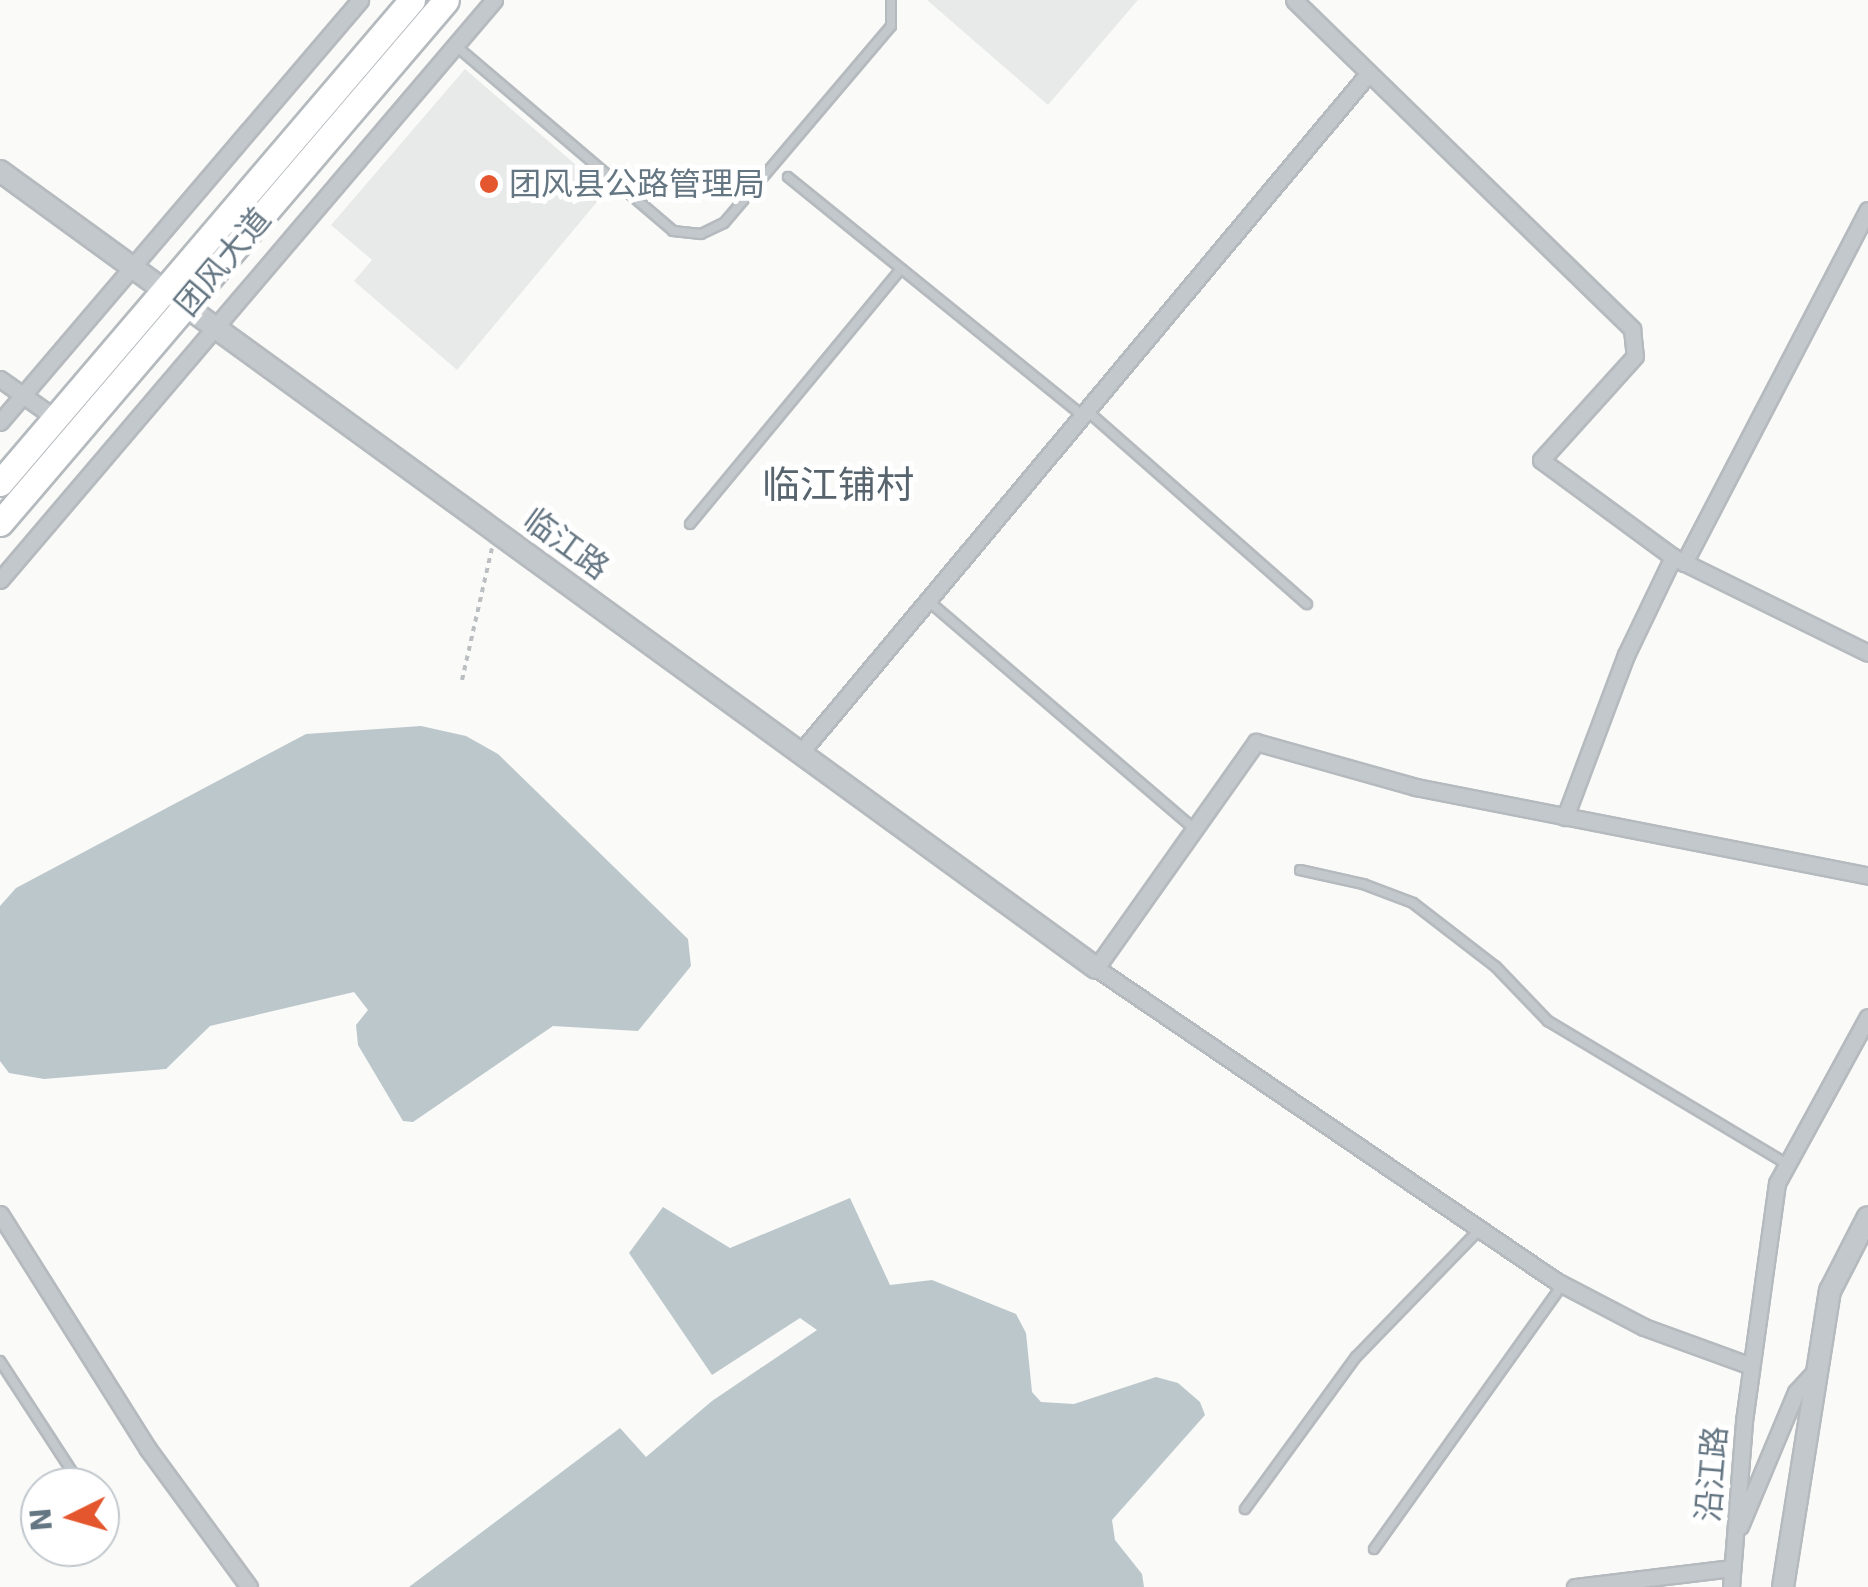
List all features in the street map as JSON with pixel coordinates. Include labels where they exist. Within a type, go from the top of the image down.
[{"type":"main road","name":"团风大道","points":[[0,482],[412,0]]},
{"type":"main road","name":"团风大道","points":[[0,523],[446,0]]},
{"type":"street","points":[[0,422],[360,0]]},
{"type":"street","points":[[0,580],[494,0]]},
{"type":"street","points":[[1294,0],[1632,329],[1635,356],[1541,460],[1679,560],[1868,653]]},
{"type":"street","points":[[801,752],[1370,72]]},
{"type":"street","name":"临江路","points":[[0,171],[1096,968]]},
{"type":"street","points":[[1565,816],[1626,655],[1868,210]]},
{"type":"street","points":[[0,379],[55,418]]},
{"type":"street","points":[[1751,1366],[1644,1327],[1562,1284],[1096,968],[1256,742],[1416,787],[1868,876]]},
{"type":"street","name":"沿江路","points":[[1731,1587],[1751,1366],[1770,1216],[1784,1162],[1868,1017]]},
{"type":"street","points":[[0,1214],[148,1449],[249,1587]]},
{"type":"street","points":[[1783,1587],[1812,1374],[1834,1279],[1868,1217]]},
{"type":"street","points":[[1734,1539],[1796,1392],[1812,1374]]},
{"type":"street","points":[[1575,1587],[1731,1568]]},
{"type":"lane","points":[[456,46],[673,231],[701,234],[724,222],[891,26],[891,0]]},
{"type":"lane","points":[[788,177],[1084,412],[1307,604]]},
{"type":"lane","points":[[690,524],[900,269]]},
{"type":"lane","points":[[926,598],[1194,829]]},
{"type":"lane","points":[[1300,870],[1363,884],[1413,904],[1496,967],[1548,1022],[1784,1162]]},
{"type":"lane","points":[[1245,1509],[1356,1356],[1479,1230]]},
{"type":"lane","points":[[1374,1549],[1562,1284]]},
{"type":"lane","points":[[0,1361],[69,1467]]},
{"type":"path","points":[[462,680],[498,532]]},
{"type":"shaded area","points":[[927,0],[1138,0],[1048,105]]},
{"type":"shaded area","name":"团风县公路管理局","points":[[465,69],[606,191],[457,370],[354,281],[372,260],[331,225]]},
{"type":"shaded area","points":[[421,726],[466,736],[498,754],[688,939],[691,966],[638,1031],[553,1026],[413,1122],[403,1121],[358,1045],[356,1025],[368,1010],[354,992],[210,1026],[166,1069],[44,1079],[9,1073],[0,1061],[0,906],[16,888],[306,734]]},
{"type":"shaded area","points":[[850,1198],[890,1285],[932,1280],[1016,1314],[1026,1333],[1032,1392],[1041,1402],[1074,1404],[1156,1377],[1178,1383],[1200,1402],[1205,1415],[1112,1520],[1115,1540],[1142,1574],[1144,1587],[409,1587],[620,1428],[646,1457],[712,1401],[817,1330],[800,1318],[712,1375],[629,1253],[663,1207],[730,1248]]},
{"type":"place","name":"团风县公路管理局","points":[[489,184]]},
{"type":"district","name":"临江铺村","points":[[838,486]]}]
